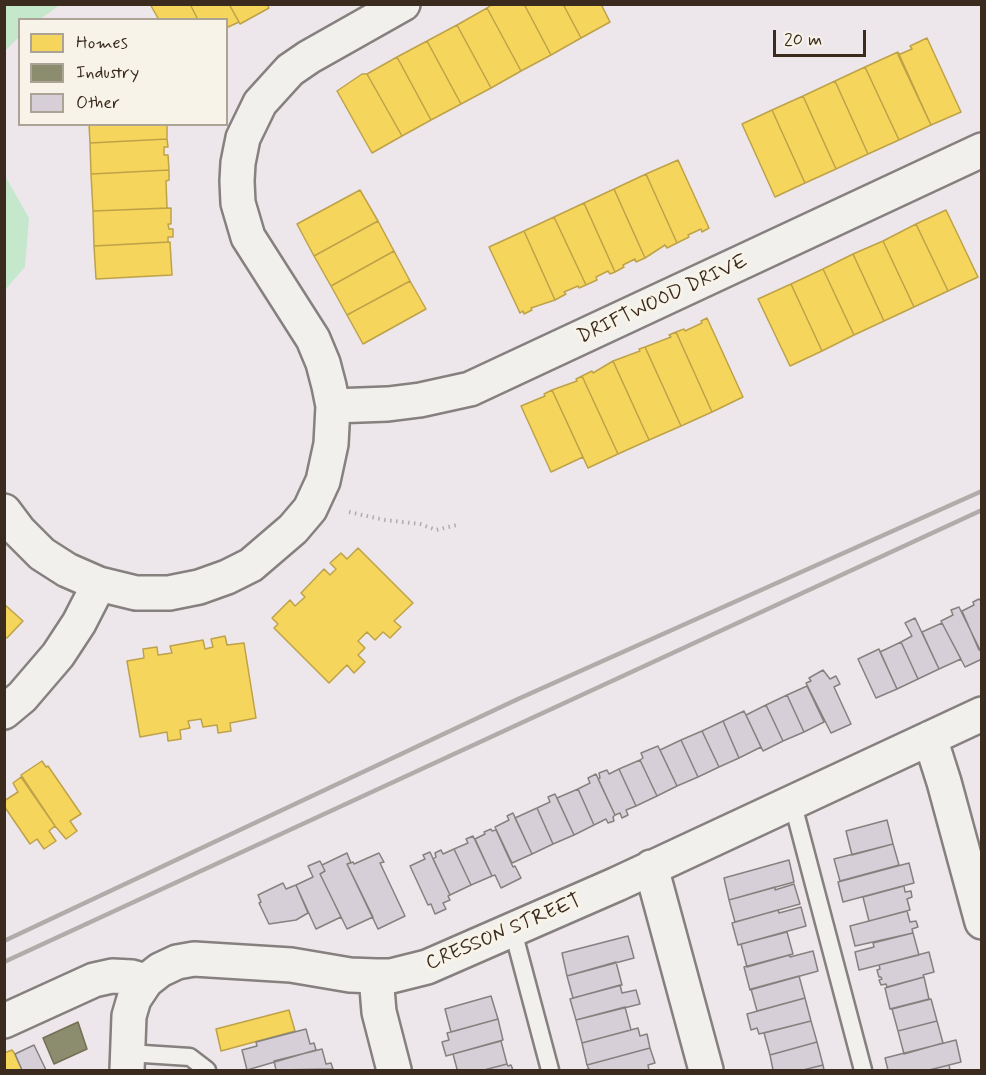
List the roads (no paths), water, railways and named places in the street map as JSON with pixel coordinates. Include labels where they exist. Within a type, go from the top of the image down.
[{"type":"street","points":[[4,511],[19,531],[42,554],[67,570],[99,584],[136,593],[169,593],[199,587],[227,577],[259,559],[293,529],[310,508],[323,482],[331,444],[333,406],[323,363],[313,339],[301,317],[257,254],[242,220],[238,203],[237,172],[243,138],[260,103],[290,70],[403,4]]},
{"type":"street","name":"DRIFTWOOD DRIVE","points":[[333,406],[388,404],[420,400],[470,389],[981,150]]},
{"type":"street","points":[[4,712],[22,697],[58,655],[79,623],[99,584]]},
{"type":"street","name":"CRESSON STREET","points":[[146,981],[160,970],[194,959],[291,965],[350,975],[376,976],[391,976],[427,967],[513,931],[981,714]]},
{"type":"street","points":[[930,738],[981,922]]},
{"type":"street","points":[[651,867],[706,1071]]},
{"type":"street","points":[[4,1021],[94,980],[112,976],[132,977],[146,981],[134,999],[129,1016],[127,1062]]},
{"type":"street","points":[[376,976],[380,1012],[394,1071]]},
{"type":"lane","points":[[792,801],[863,1071]]},
{"type":"lane","points":[[513,931],[550,1071]]},
{"type":"lane","points":[[127,1062],[190,1057],[207,1071]]},
{"type":"railway","points":[[4,941],[518,699],[982,491]]},
{"type":"railway","points":[[4,962],[982,510]]}]
